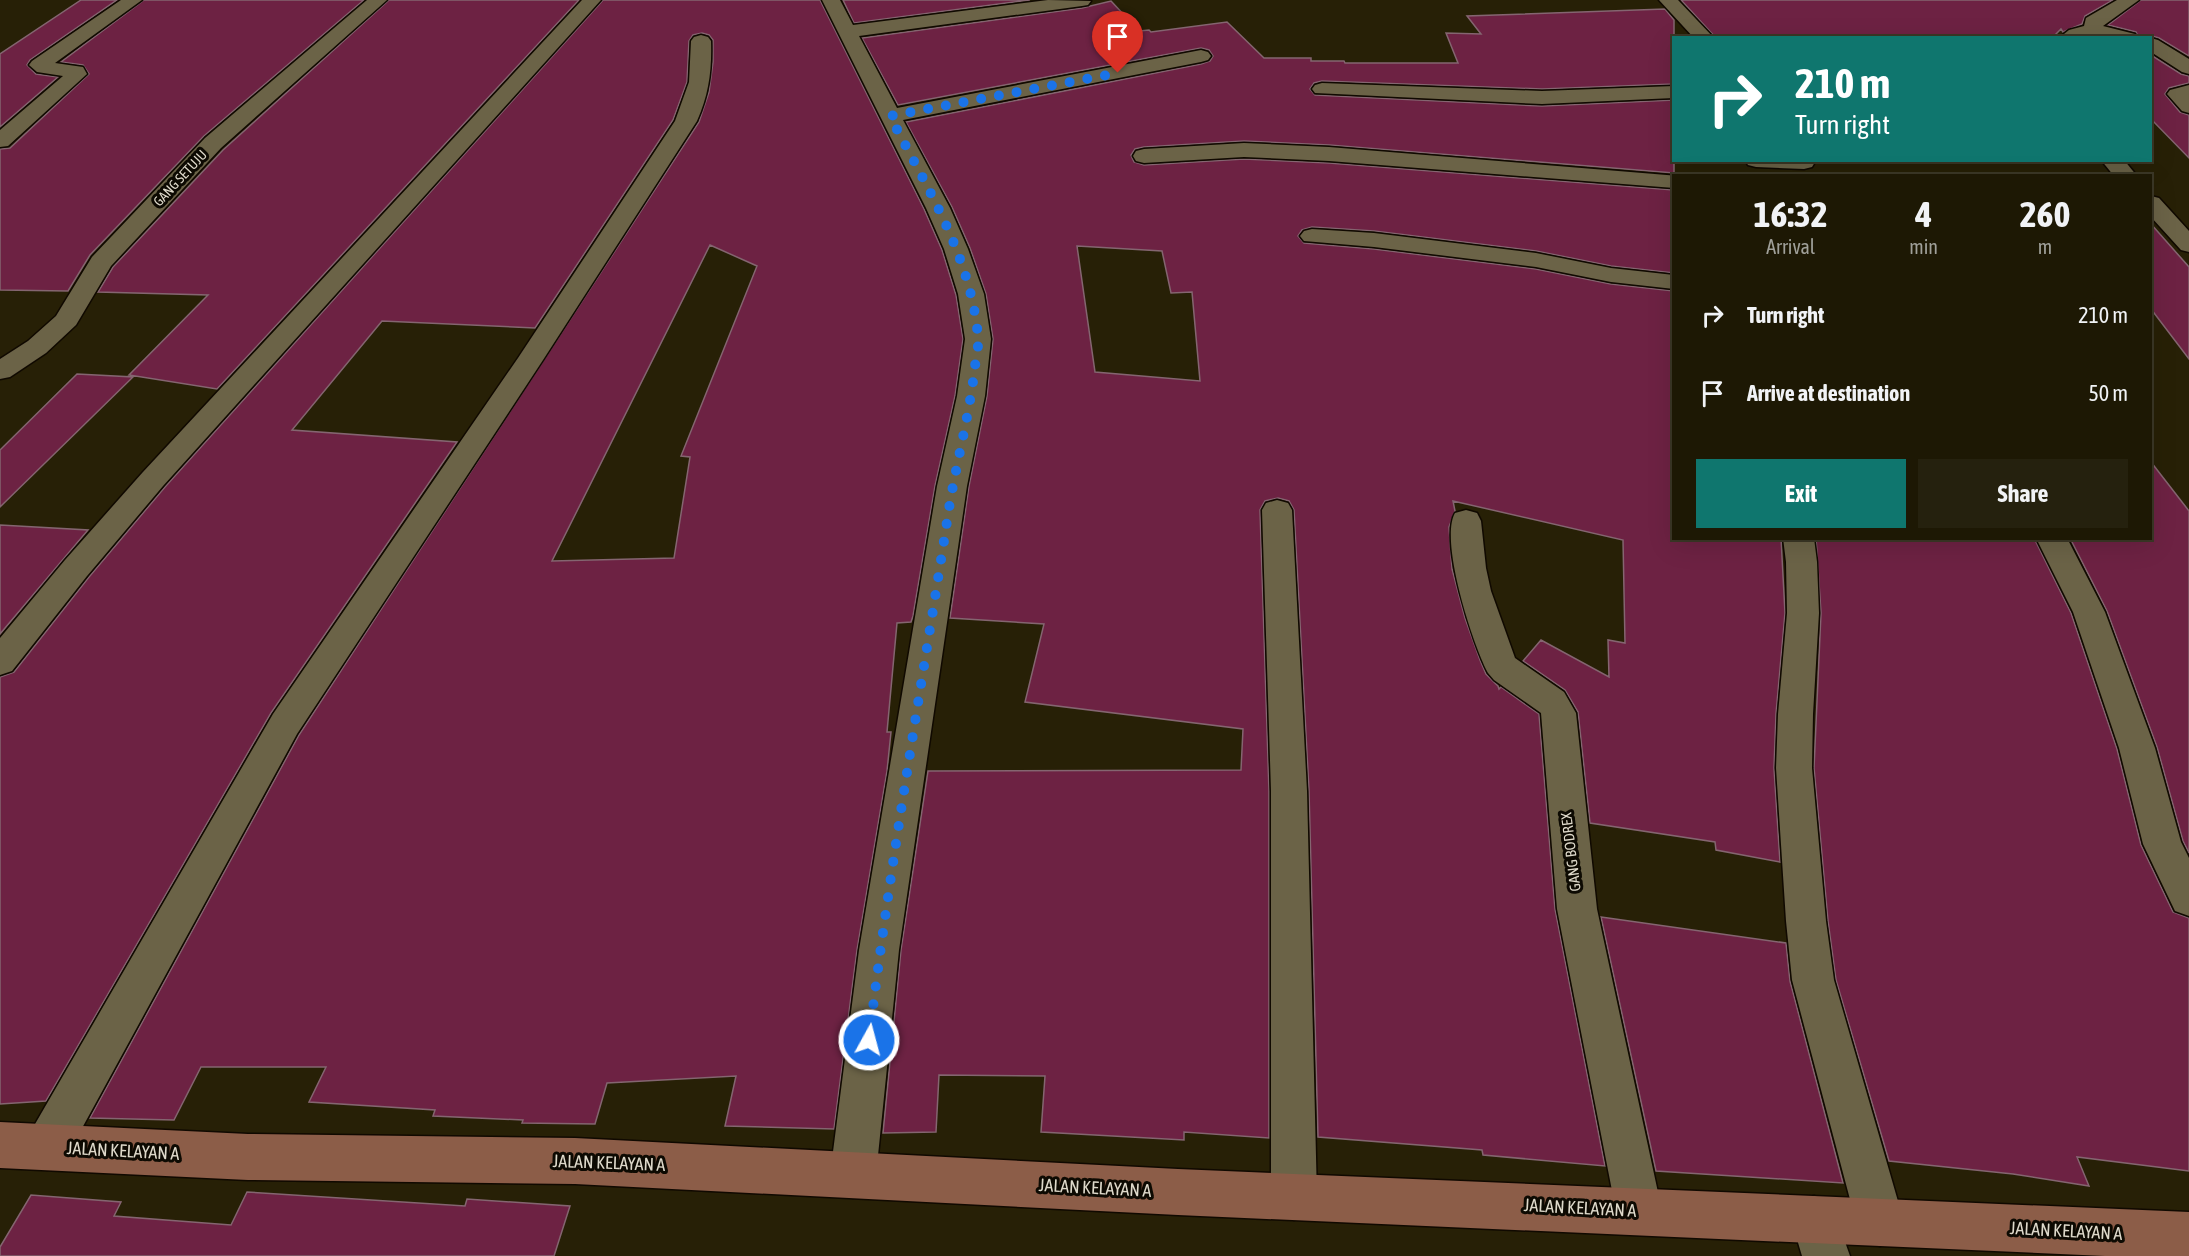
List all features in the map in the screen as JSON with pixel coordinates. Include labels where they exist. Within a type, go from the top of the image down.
[{"type":"street","points":[[0,141],[77,74],[76,71],[44,68],[39,65],[133,0]]},
{"type":"street","points":[[0,662],[76,568],[153,479],[592,0]]},
{"type":"street","points":[[831,0],[938,208],[956,249],[971,294],[978,339],[971,396],[952,486],[879,950],[853,1175]]},
{"type":"street","points":[[1668,0],[1703,36]]},
{"type":"street","points":[[2094,29],[2093,22],[2130,0]]},
{"type":"street","points":[[346,1],[376,2]]},
{"type":"street","points":[[847,32],[1082,1]]},
{"type":"street","name":"GANG SETUJU","points":[[0,370],[37,348],[67,320],[101,262],[213,143],[376,2]]},
{"type":"street","points":[[2071,36],[2077,32],[2094,29],[2120,36]]},
{"type":"street","points":[[47,1147],[285,724],[530,360],[686,121],[702,78],[701,41]]},
{"type":"street","points":[[2152,45],[2189,68]]},
{"type":"street","points":[[890,116],[1202,56]]},
{"type":"street","points":[[1322,89],[1494,95],[1613,96],[1672,92]]},
{"type":"street","points":[[2189,91],[2177,94],[2189,107]]},
{"type":"street","points":[[1144,156],[1244,150],[1329,154],[1672,181]]},
{"type":"street","points":[[1757,162],[1807,166]]},
{"type":"street","points":[[2114,162],[2124,174]]},
{"type":"street","points":[[2152,204],[2189,245]]},
{"type":"street","points":[[1312,236],[1374,240],[1536,260],[1611,275],[1672,282]]},
{"type":"street","points":[[1277,510],[1289,791],[1294,1197]]},
{"type":"street","name":"GANG BODREX","points":[[1466,521],[1470,568],[1475,591],[1500,664],[1506,671],[1552,702],[1558,713],[1577,909],[1638,1211]]},
{"type":"street","points":[[1798,540],[1803,562],[1794,740],[1798,824],[1813,980],[1880,1222]]},
{"type":"street","points":[[2052,540],[2089,612],[2137,748],[2162,844],[2189,898]]},
{"type":"street","name":"JALAN KELAYAN A","points":[[0,1145],[248,1158],[575,1161],[1294,1197],[1638,1211],[1820,1238],[1880,1222],[2189,1236]]},
{"type":"building","points":[[81,0],[117,0],[30,60],[27,65],[36,74],[58,77],[0,127],[0,54]]},
{"type":"building","points":[[144,0],[364,0],[204,136],[90,255],[68,291],[0,290],[0,149],[10,148],[89,74],[83,65],[61,62]]},
{"type":"building","points":[[389,0],[579,0],[217,389],[129,375],[208,295],[98,292],[113,267],[223,150]]},
{"type":"building","points":[[603,0],[820,0],[924,209],[942,250],[956,295],[963,339],[955,396],[935,486],[913,616],[911,622],[897,623],[887,732],[891,732],[887,771],[857,950],[834,1129],[725,1126],[736,1076],[607,1083],[595,1124],[522,1123],[523,1120],[433,1116],[435,1110],[309,1102],[326,1067],[201,1067],[174,1120],[90,1118],[299,735],[699,122],[709,92],[713,62],[713,40],[709,35],[702,33],[693,35],[689,41],[687,82],[673,120],[535,328],[382,321],[292,430],[457,442],[271,713],[46,1101],[0,1104],[0,677],[14,672],[89,577],[165,487]],"holes":[[[710,245],[757,266],[681,456],[690,457],[674,558],[552,561]]]},
{"type":"building","points":[[843,0],[1030,0],[854,23]]},
{"type":"building","points":[[1681,0],[2113,0],[2085,16],[2082,24],[2063,32],[2061,29],[2054,36],[1714,36]]},
{"type":"building","points":[[2141,0],[2189,0],[2189,56],[2159,38],[2138,36],[2136,32],[2108,25]]},
{"type":"building","points":[[1111,1],[1139,31],[1149,30],[1151,32],[1227,22],[1264,58],[1311,58],[1311,61],[1344,61],[1345,63],[1458,63],[1446,33],[1481,34],[1467,16],[1665,9],[1674,20],[1672,84],[1542,89],[1322,81],[1314,83],[1310,89],[1315,95],[1542,106],[1672,100],[1674,173],[1329,145],[1244,141],[1144,147],[1135,149],[1131,155],[1134,162],[1144,165],[1244,159],[1329,163],[1672,190],[1672,273],[1611,266],[1536,251],[1374,231],[1312,227],[1302,230],[1298,236],[1304,243],[1374,249],[1536,269],[1611,284],[1672,291],[1672,540],[1781,540],[1785,613],[1776,714],[1774,768],[1780,862],[1716,850],[1715,842],[1590,823],[1578,712],[1565,690],[1523,661],[1541,640],[1609,677],[1608,640],[1625,643],[1623,540],[1453,501],[1455,511],[1449,527],[1452,569],[1465,618],[1480,660],[1486,674],[1499,689],[1501,687],[1539,714],[1555,909],[1605,1166],[1483,1155],[1482,1150],[1318,1137],[1309,791],[1294,510],[1289,501],[1278,498],[1265,501],[1260,510],[1269,791],[1269,1138],[1184,1132],[1184,1140],[1041,1132],[1045,1076],[939,1075],[936,1132],[883,1133],[901,950],[928,771],[1241,770],[1243,729],[1025,702],[1044,624],[950,618],[969,486],[987,396],[993,339],[986,294],[970,248],[952,207],[906,122],[1201,64],[1210,61],[1213,56],[1209,50],[1201,48],[898,105],[862,38],[1082,8]],"holes":[[[1077,246],[1162,251],[1171,293],[1192,292],[1200,381],[1095,372]]]},
{"type":"building","points":[[2152,56],[2181,74],[2189,76],[2189,83],[2169,88],[2165,94],[2180,112],[2189,115],[2189,158],[2152,120]]},
{"type":"building","points":[[2152,225],[2189,267],[2189,359],[2152,310]]},
{"type":"building","points":[[77,374],[133,377],[0,507],[0,450]]},
{"type":"building","points":[[2152,463],[2189,511],[2189,853],[2183,841],[2157,747],[2107,611],[2071,540],[2152,540]]},
{"type":"building","points":[[0,525],[88,530],[0,634]]},
{"type":"building","points":[[1816,540],[2035,540],[2071,613],[2117,749],[2141,845],[2173,912],[2189,918],[2189,1171],[2077,1157],[2089,1186],[2013,1174],[1889,1161],[1836,980],[1828,921],[1814,768],[1821,613]]},
{"type":"building","points":[[1601,917],[1786,943],[1790,981],[1843,1183],[1656,1171]]},
{"type":"building","points":[[247,1192],[465,1206],[467,1199],[570,1206],[554,1256],[0,1256],[0,1247],[31,1195],[121,1202],[114,1216],[231,1225]]},
{"type":"route","points":[[869,1040],[879,950],[952,486],[971,396],[978,339],[971,294],[956,249],[938,208],[890,116],[1118,73]]}]
